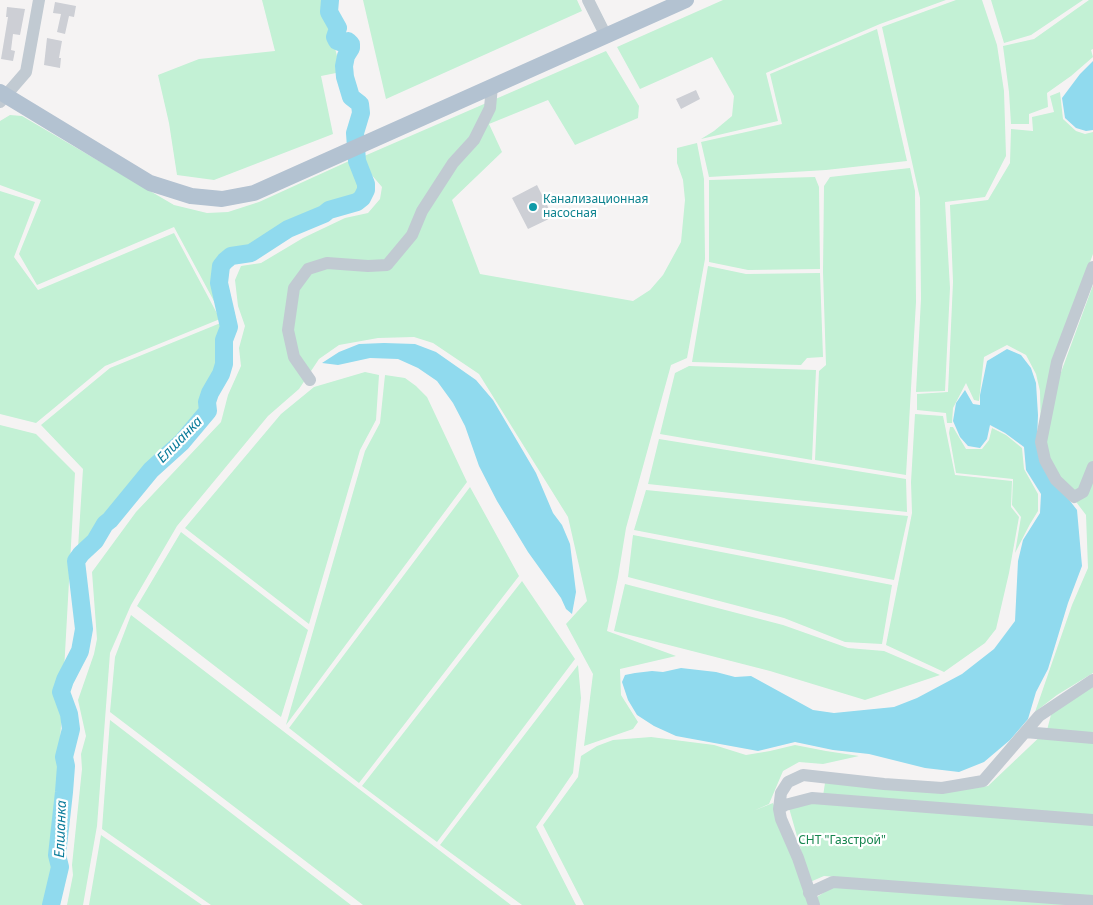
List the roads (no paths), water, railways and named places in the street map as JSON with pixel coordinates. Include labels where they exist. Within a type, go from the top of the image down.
[{"type":"main road","points":[[2,96],[150,183],[191,196],[222,199],[254,193],[686,0]]},
{"type":"street","points":[[2,96],[26,72],[39,0]]},
{"type":"street","points":[[588,0],[606,36]]},
{"type":"street","points":[[310,380],[294,357],[288,330],[294,288],[308,270],[327,263],[368,266],[388,265],[412,235],[422,211],[453,163],[474,140],[490,108],[492,86]]},
{"type":"street","points":[[1093,267],[1057,362],[1041,442],[1045,460],[1056,480],[1074,497],[1083,492],[1093,467]]},
{"type":"street","points":[[814,905],[798,858],[781,819],[779,809],[781,793],[788,782],[803,775],[942,788],[983,781],[1039,716],[1093,680]]},
{"type":"street","points":[[1026,732],[1093,738]]},
{"type":"street","points":[[779,809],[785,805],[812,798],[1093,820]]},
{"type":"street","points":[[809,893],[834,882],[1093,902]]},
{"type":"water","points":[[1093,61],[1093,130],[1086,131],[1076,128],[1065,118],[1062,98],[1080,74]]},
{"type":"water","points":[[359,344],[415,344],[436,352],[476,380],[493,400],[536,473],[553,513],[562,525],[570,544],[576,592],[572,614],[566,609],[561,598],[528,552],[497,501],[479,466],[465,426],[453,403],[437,381],[418,368],[398,359],[370,358],[338,365],[322,363],[339,352]]},
{"type":"water","points":[[1007,349],[1021,355],[1031,368],[1036,383],[1037,442],[1050,475],[1077,510],[1082,566],[1068,603],[1048,669],[1036,692],[1028,719],[1010,740],[984,762],[959,772],[925,768],[869,754],[833,750],[795,742],[758,751],[676,736],[654,726],[637,715],[628,700],[622,682],[625,675],[652,671],[663,672],[681,668],[716,672],[735,677],[751,676],[813,710],[834,713],[894,707],[917,698],[962,674],[994,649],[1015,621],[1018,561],[1023,540],[1040,513],[1041,494],[1026,470],[1024,447],[990,425],[987,439],[980,448],[968,446],[960,437],[953,421],[956,403],[965,390],[973,404],[980,405],[980,395],[987,361]]},
{"type":"waterway","name":"Елшанка","points":[[51,905],[60,867],[57,855],[66,766],[64,757],[71,729],[69,714],[61,692],[80,651],[84,629],[76,561],[95,541],[105,524],[151,470],[182,442],[208,411],[207,402],[210,393],[221,374],[224,364],[224,340],[229,327],[219,283],[221,266],[231,256],[251,253],[288,229],[324,214],[329,210],[357,202],[362,198],[366,190],[366,184],[357,161],[355,133],[361,113],[360,104],[351,97],[345,77],[344,66],[351,44],[348,41],[342,43],[337,41],[335,37],[338,28],[329,12],[330,0]]},
{"type":"place","name":"Канализационная насосная","points":[[533,207]]},
{"type":"park label","name":"СНТ \"Газстрой\"","points":[[842,841]]}]
